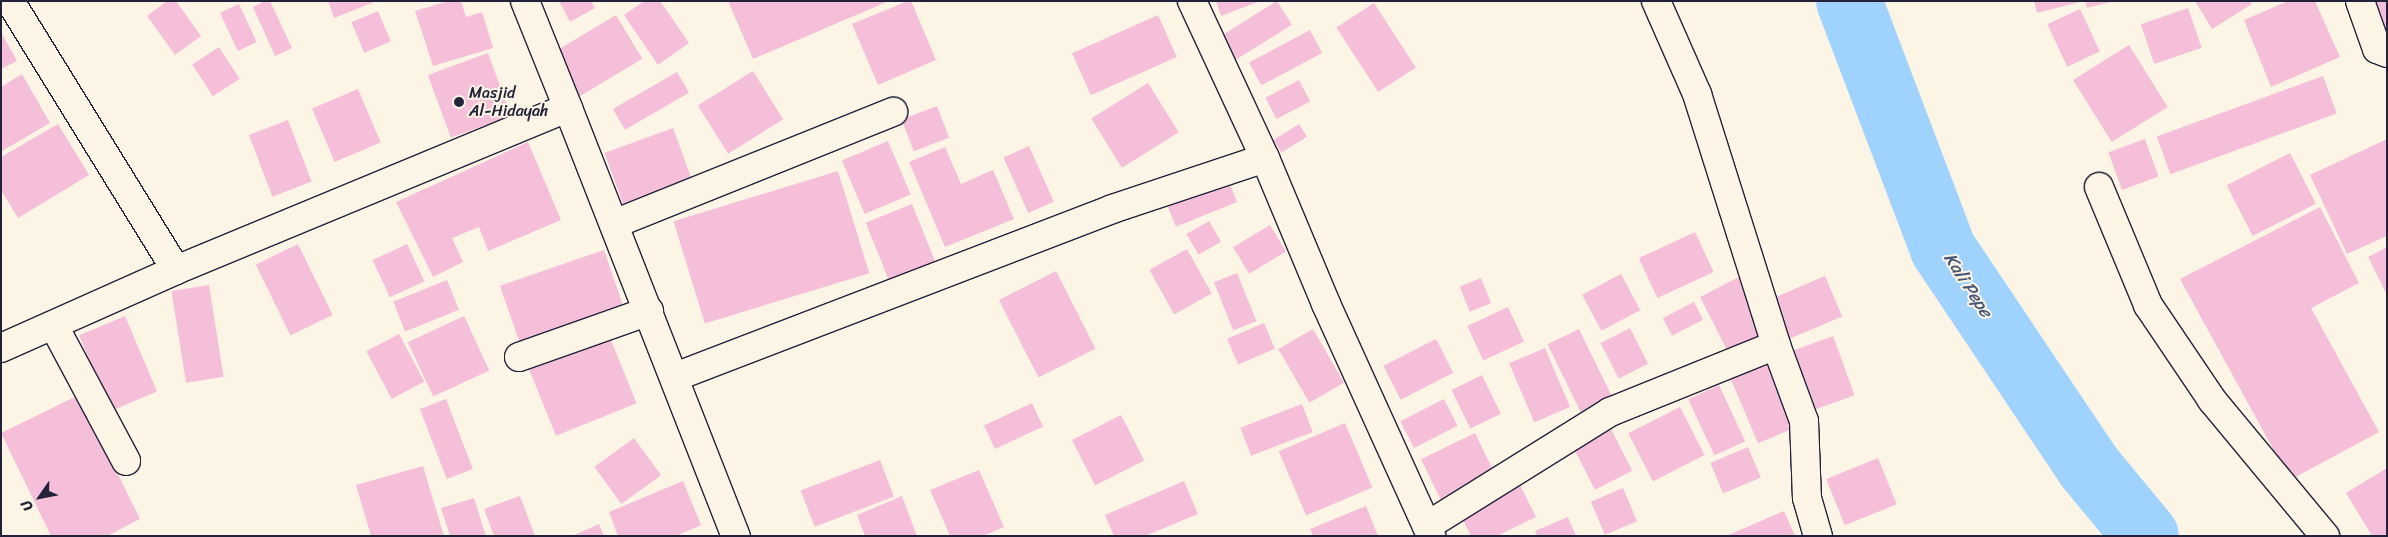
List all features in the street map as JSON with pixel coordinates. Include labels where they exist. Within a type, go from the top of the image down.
[{"type":"street","points":[[525,1],[649,311],[736,536]]},
{"type":"street","points":[[1192,1],[1265,158],[1326,304],[1429,531],[1610,412],[1776,346]]},
{"type":"street","points":[[1656,1],[1697,94],[1776,346],[1804,421],[1807,498],[1818,536]]},
{"type":"street","points":[[2360,1],[2377,49],[2387,53]]},
{"type":"street","points":[[20,4],[176,270]]},
{"type":"street","points":[[1,348],[176,270],[568,108]]},
{"type":"street","points":[[614,224],[893,112]]},
{"type":"street","points":[[675,377],[1112,209],[1265,158]]},
{"type":"street","points":[[2099,188],[2148,305],[2212,400],[2325,536]]},
{"type":"street","points":[[520,357],[649,311]]},
{"type":"street","points":[[54,326],[126,462]]},
{"type":"building","points":[[167,1],[176,1],[201,36],[175,55],[147,16]]},
{"type":"building","points":[[265,1],[270,1],[292,48],[275,56],[253,7]]},
{"type":"building","points":[[328,1],[377,1],[334,18]]},
{"type":"building","points":[[448,1],[461,1],[466,17],[482,12],[493,48],[433,66],[415,11]]},
{"type":"building","points":[[559,1],[591,1],[595,8],[570,22]]},
{"type":"building","points":[[644,1],[660,1],[689,43],[658,65],[624,15]]},
{"type":"building","points":[[728,1],[889,1],[753,59]]},
{"type":"building","points":[[911,1],[936,60],[878,85],[852,24]]},
{"type":"building","points":[[1216,1],[1260,1],[1221,16]]},
{"type":"building","points":[[1277,1],[1292,25],[1236,60],[1221,36]]},
{"type":"building","points":[[2034,1],[2080,1],[2080,2],[2037,13]]},
{"type":"building","points":[[2085,1],[2110,1],[2110,2],[2087,8]]},
{"type":"building","points":[[2195,1],[2251,1],[2252,4],[2212,29]]},
{"type":"building","points":[[2288,1],[2315,1],[2340,57],[2271,87],[2244,20]]},
{"type":"building","points":[[2369,1],[2387,1],[2387,37]]},
{"type":"building","points":[[1374,3],[1416,68],[1378,92],[1336,28]]},
{"type":"building","points":[[239,4],[257,42],[238,51],[220,13]]},
{"type":"building","points":[[2188,8],[2202,48],[2154,64],[2141,24]]},
{"type":"building","points":[[2080,9],[2100,52],[2067,67],[2047,24]]},
{"type":"building","points":[[378,11],[391,41],[364,53],[351,22]]},
{"type":"building","points":[[616,15],[642,59],[580,96],[553,53]]},
{"type":"building","points":[[1158,15],[1177,57],[1091,95],[1072,53]]},
{"type":"building","points":[[1310,30],[1322,53],[1261,85],[1249,62]]},
{"type":"building","points":[[1,32],[17,61],[1,69]]},
{"type":"building","points":[[2129,45],[2168,107],[2112,142],[2073,80]]},
{"type":"building","points":[[219,47],[240,79],[213,96],[192,64]]},
{"type":"building","points":[[488,53],[511,116],[451,138],[428,75]]},
{"type":"building","points":[[753,71],[783,119],[728,154],[698,105]]},
{"type":"building","points":[[677,72],[689,93],[625,130],[613,109]]},
{"type":"building","points":[[22,74],[50,123],[2,151],[1,87]]},
{"type":"building","points":[[2323,76],[2337,114],[2170,174],[2157,137]]},
{"type":"building","points":[[1299,80],[1310,101],[1277,119],[1265,98]]},
{"type":"building","points":[[1148,83],[1179,132],[1122,168],[1091,119]]},
{"type":"building","points":[[358,89],[381,142],[335,162],[312,109]]},
{"type":"building","points":[[937,106],[949,138],[914,151],[902,120]]},
{"type":"building","points":[[288,120],[312,182],[272,197],[249,135]]},
{"type":"building","points":[[58,124],[89,175],[18,218],[1,190],[1,157]]},
{"type":"building","points":[[1299,124],[1307,137],[1282,153],[1274,140]]},
{"type":"building","points":[[673,128],[692,181],[624,206],[604,153]]},
{"type":"building","points":[[2145,139],[2159,177],[2122,190],[2108,152]]},
{"type":"building","points":[[2387,139],[2387,236],[2347,254],[2310,175]]},
{"type":"building","points":[[888,141],[911,194],[865,214],[842,161]]},
{"type":"building","points":[[528,142],[561,220],[488,251],[479,227],[452,238],[463,262],[433,277],[396,202]]},
{"type":"building","points":[[1029,146],[1054,202],[1028,213],[1003,157]]},
{"type":"building","points":[[945,147],[961,184],[993,170],[1014,219],[945,247],[909,162]]},
{"type":"building","points":[[2290,153],[2316,204],[2253,236],[2227,185]]},
{"type":"building","points":[[838,171],[869,273],[705,324],[674,221]]},
{"type":"building","points":[[1227,177],[1237,202],[1176,227],[1166,202]]},
{"type":"building","points":[[912,204],[936,262],[889,281],[866,223]]},
{"type":"building","points":[[2320,207],[2359,283],[2311,308],[2379,432],[2290,480],[2180,279]]},
{"type":"building","points":[[1209,221],[1221,242],[1198,255],[1186,234]]},
{"type":"building","points":[[1270,225],[1286,252],[1249,274],[1233,247]]},
{"type":"building","points":[[1695,232],[1714,272],[1657,298],[1639,258]]},
{"type":"building","points":[[298,244],[333,315],[290,336],[256,265]]},
{"type":"building","points":[[407,244],[424,281],[390,297],[373,260]]},
{"type":"building","points":[[2387,247],[2387,295],[2368,257]]},
{"type":"building","points":[[1187,249],[1212,294],[1174,314],[1149,270]]},
{"type":"building","points":[[604,250],[626,314],[522,350],[500,286]]},
{"type":"building","points":[[1056,271],[1095,349],[1038,378],[999,300]]},
{"type":"building","points":[[1237,273],[1256,321],[1233,331],[1214,282]]},
{"type":"building","points":[[1621,274],[1640,310],[1601,331],[1582,295]]},
{"type":"building","points":[[1741,276],[1771,335],[1730,356],[1700,297]]},
{"type":"building","points":[[1825,276],[1842,317],[1784,341],[1767,301]]},
{"type":"building","points":[[1481,278],[1491,303],[1470,312],[1460,287]]},
{"type":"building","points":[[447,280],[459,310],[405,331],[393,302]]},
{"type":"building","points":[[209,285],[224,377],[186,383],[171,291]]},
{"type":"building","points":[[1694,302],[1703,320],[1672,336],[1663,318]]},
{"type":"building","points":[[1508,307],[1524,341],[1483,360],[1467,326]]},
{"type":"building","points":[[125,316],[157,391],[111,411],[79,336]]},
{"type":"building","points":[[464,316],[489,370],[433,397],[408,342]]},
{"type":"building","points":[[1264,323],[1275,349],[1238,364],[1227,339]]},
{"type":"building","points":[[1630,328],[1648,364],[1619,379],[1601,343]]},
{"type":"building","points":[[1313,329],[1344,383],[1309,403],[1278,349]]},
{"type":"building","points":[[1579,329],[1613,398],[1581,414],[1548,344]]},
{"type":"building","points":[[607,330],[637,403],[556,436],[526,363]]},
{"type":"building","points":[[399,334],[424,382],[392,399],[366,351]]},
{"type":"building","points":[[1833,336],[1855,395],[1805,413],[1783,354]]},
{"type":"building","points":[[1436,339],[1453,373],[1401,400],[1383,366]]},
{"type":"building","points":[[1545,348],[1570,407],[1534,422],[1509,363]]},
{"type":"building","points":[[1765,360],[1794,428],[1758,443],[1729,375]]},
{"type":"building","points":[[1482,375],[1501,414],[1470,429],[1451,390]]},
{"type":"building","points":[[1719,385],[1745,441],[1714,456],[1688,399]]},
{"type":"building","points":[[79,395],[140,519],[107,536],[51,536],[1,433]]},
{"type":"building","points":[[446,399],[473,469],[447,479],[420,409]]},
{"type":"building","points":[[1444,399],[1458,426],[1414,448],[1400,421]]},
{"type":"building","points":[[1032,403],[1043,427],[995,449],[984,425]]},
{"type":"building","points":[[1302,404],[1313,432],[1251,456],[1240,428]]},
{"type":"building","points":[[1680,407],[1705,455],[1653,481],[1628,433]]},
{"type":"building","points":[[1121,415],[1144,460],[1095,485],[1072,440]]},
{"type":"building","points":[[1345,423],[1372,487],[1306,516],[1279,451]]},
{"type":"building","points":[[1610,427],[1632,471],[1595,490],[1573,446]]},
{"type":"building","points":[[1475,433],[1495,474],[1441,501],[1421,459]]},
{"type":"building","points":[[634,438],[661,475],[621,504],[594,467]]},
{"type":"building","points":[[1748,447],[1761,477],[1723,493],[1710,463]]},
{"type":"building","points":[[1878,458],[1897,504],[1845,525],[1826,479]]},
{"type":"building","points":[[880,460],[894,496],[815,527],[801,490]]},
{"type":"building","points":[[423,466],[444,536],[371,536],[356,485]]},
{"type":"building","points":[[2387,468],[2387,536],[2372,536],[2346,493]]},
{"type":"building","points":[[979,470],[1004,527],[983,536],[950,536],[930,490]]},
{"type":"building","points":[[683,481],[701,525],[676,536],[618,536],[609,512]]},
{"type":"building","points":[[1184,481],[1198,514],[1145,536],[1114,536],[1105,515]]},
{"type":"building","points":[[1518,481],[1536,517],[1497,536],[1471,536],[1458,510]]},
{"type":"building","points":[[1623,488],[1637,521],[1605,535],[1591,502]]},
{"type":"building","points":[[520,496],[535,536],[494,536],[484,509]]},
{"type":"building","points":[[902,496],[917,536],[865,536],[857,515]]},
{"type":"building","points":[[474,498],[486,536],[450,536],[441,508]]},
{"type":"building","points":[[1366,506],[1378,536],[1313,536],[1310,529]]},
{"type":"building","points":[[1784,511],[1795,536],[1726,536]]},
{"type":"building","points":[[1568,517],[1576,536],[1537,536],[1535,531]]},
{"type":"building","points":[[599,524],[604,536],[572,536]]},
{"type":"waterway","name":"Kali Pepe","points":[[1849,1],[1943,249],[2089,467],[2146,536]]},
{"type":"place","name":"Masjid Al-Hidayah","points":[[459,102]]}]
